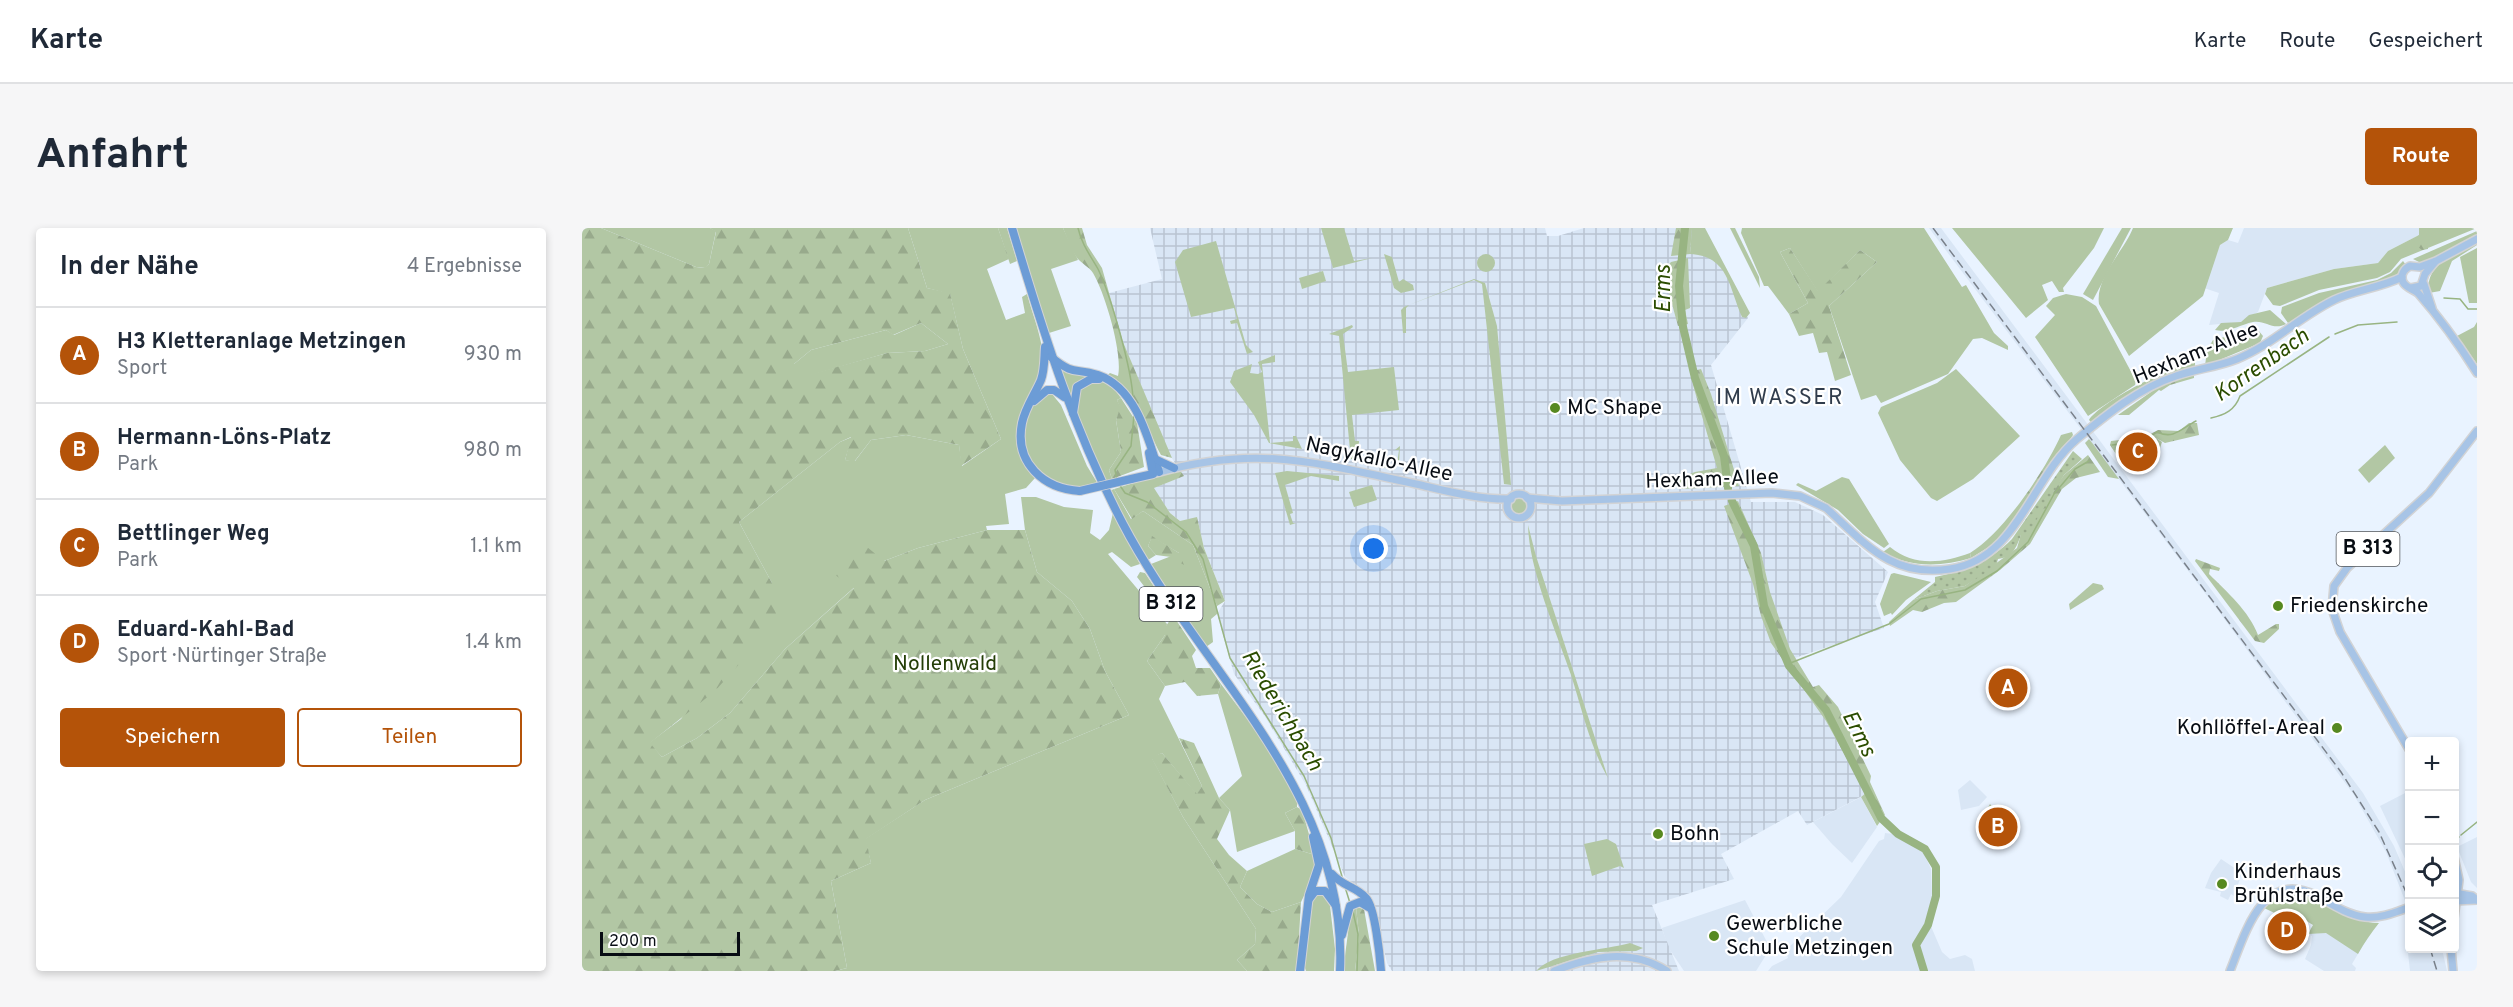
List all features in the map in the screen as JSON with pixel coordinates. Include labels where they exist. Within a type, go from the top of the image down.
[{"type":"highway","name":"B 312","points":[[1012,228],[1050,356],[1072,416],[1108,495],[1158,585],[1257,725],[1306,810],[1329,870],[1338,908],[1341,939],[1340,971]]},
{"type":"highway","points":[[1046,342],[1042,378],[1023,420],[1021,444],[1029,466],[1047,483],[1059,489],[1080,491],[1156,473]]},
{"type":"highway","points":[[1050,356],[1067,370],[1097,374],[1107,379],[1125,395],[1134,408],[1155,459],[1156,473]]},
{"type":"highway","points":[[1072,416],[1077,387],[1091,379],[1107,379]]},
{"type":"highway","points":[[1026,412],[1037,397],[1047,390],[1054,390],[1065,397]]},
{"type":"highway","points":[[1148,443],[1156,473]]},
{"type":"highway","points":[[1155,459],[1174,468]]},
{"type":"highway","points":[[1301,969],[1308,903],[1318,865],[1306,810]]},
{"type":"highway","points":[[1329,870],[1346,886],[1366,897],[1372,910],[1382,970]]},
{"type":"highway","points":[[1308,903],[1315,891],[1325,891],[1338,908]]},
{"type":"highway","points":[[1341,939],[1352,904],[1366,904],[1372,910]]},
{"type":"main road","points":[[2477,239],[2436,261],[2420,267],[2410,266],[2404,270],[2402,277],[2409,288],[2434,313],[2477,373]]},
{"type":"main road","points":[[2434,313],[2424,284],[2425,274],[2436,261]]},
{"type":"main road","points":[[2420,267],[2425,274]]},
{"type":"main road","name":"Hexham-Allee","points":[[1527,498],[1562,501],[1723,494],[1800,496],[1826,508],[1888,562],[1927,570],[1952,569],[1972,562],[1995,548],[2014,527],[2046,476],[2070,445],[2142,391],[2176,376],[2236,360],[2272,341],[2335,299],[2387,284],[2402,277]]},
{"type":"main road","name":"Hexham-Allee","points":[[2387,284],[2409,288]]},
{"type":"main road","points":[[2409,288],[2424,284]]},
{"type":"main road","name":"B 313","points":[[2405,744],[2340,632],[2333,611],[2334,586],[2347,568],[2415,508],[2477,431]]},
{"type":"main road","name":"Nagykallo-Allee","points":[[1156,473],[1204,461],[1251,456],[1278,457],[1473,496],[1511,499]]},
{"type":"main road","points":[[1519,495],[1527,498],[1530,510],[1520,518],[1513,516],[1508,509],[1511,499],[1519,495]]},
{"type":"main road","name":"Nagykallo-Allee","points":[[1473,496],[1508,509]]},
{"type":"main road","name":"Hexham-Allee","points":[[1530,510],[1562,501]]},
{"type":"main road","points":[[2230,971],[2256,911],[2267,898],[2279,891],[2299,888],[2364,917],[2405,909]]},
{"type":"main road","points":[[2459,894],[2472,896],[2474,901],[2459,910]]},
{"type":"main road","points":[[2451,953],[2453,971]]},
{"type":"main road","points":[[1554,971],[1579,961],[1610,955],[1648,961],[1667,971]]},
{"type":"shaded area","points":[[1150,228],[1545,228],[1547,236],[1558,236],[1584,228],[1702,228],[1748,318],[1711,365],[1751,502],[1795,502],[1823,515],[1888,572],[1875,602],[1884,628],[1786,661],[1826,719],[1866,794],[1807,825],[1798,811],[1721,854],[1734,879],[1652,905],[1679,971],[1392,971],[1387,963],[1372,897],[1345,877],[1306,785],[1264,715],[1234,674],[1217,614],[1225,601],[1204,548],[1197,518],[1180,521],[1170,513],[1153,488],[1183,476],[1168,452],[1123,342],[1109,293],[1162,279]]},
{"type":"shaded area","points":[[1929,228],[1941,228],[2363,793],[2394,846],[2405,872],[2405,901],[2386,852],[2354,795],[2211,601]]},
{"type":"shaded area","points":[[2244,228],[2419,228],[2419,235],[2388,251],[2378,263],[2334,269],[2267,288],[2258,312],[2241,322],[2209,325],[2219,293],[2204,288],[2220,245],[2228,240],[2238,243]]},
{"type":"shaded area","points":[[1970,780],[1987,797],[1979,806],[1961,810],[1958,790]]},
{"type":"shaded area","points":[[2405,793],[2405,859],[2380,806]]},
{"type":"shaded area","points":[[1861,797],[1877,827],[1852,863],[1813,822]]},
{"type":"shaded area","points":[[1885,833],[1894,834],[1923,851],[1931,869],[1932,898],[1927,917],[1942,952],[1950,959],[1965,955],[1972,959],[1975,971],[1768,971],[1772,966],[1788,958],[1786,950],[1841,897],[1879,841],[1884,839]]},
{"type":"shaded area","points":[[2477,837],[2477,888],[2471,882],[2459,852],[2459,846]]},
{"type":"shaded area","name":"Kinderhaus Brühlstraße","points":[[2221,859],[2242,873],[2234,896],[2231,894],[2228,900],[2220,896],[2221,892],[2205,888],[2211,873]]},
{"type":"shaded area","points":[[2298,897],[2359,932],[2371,932],[2352,964],[2356,968],[2355,971],[2324,971],[2305,959],[2311,945],[2312,936],[2310,935],[2315,925]]},
{"type":"shaded area","name":"Gewerbliche Schule Metzingen","points":[[1745,900],[1768,944],[1766,955],[1756,971],[1684,971],[1668,947],[1662,928]]},
{"type":"shaded area","points":[[2408,953],[2443,953],[2447,971],[2410,971]]},
{"type":"green space","name":"Nollenwald","points":[[582,228],[601,228],[696,267],[704,268],[709,264],[716,232],[710,228],[908,228],[927,288],[950,293],[963,349],[1001,439],[961,466],[959,445],[906,435],[871,440],[854,462],[845,460],[851,437],[840,442],[739,522],[772,583],[777,622],[715,691],[650,743],[662,757],[697,738],[730,713],[785,649],[854,588],[828,570],[844,553],[867,547],[884,561],[918,548],[987,530],[1025,530],[1037,572],[1072,601],[1090,629],[1105,671],[1129,715],[925,800],[866,839],[871,863],[831,881],[847,968],[835,971],[582,971]],"holes":[[[921,323],[948,344],[925,351],[887,353],[794,379],[794,364],[811,350],[886,330],[893,335]]]},
{"type":"green space","points":[[601,228],[710,228],[716,231],[709,264],[705,268],[696,267]]},
{"type":"green space","points":[[908,228],[998,228],[1009,259],[987,269],[1006,320],[1025,313],[1022,297],[1027,294],[1043,352],[1042,371],[1021,424],[1019,436],[1019,449],[1035,478],[1026,488],[1005,494],[1009,524],[986,526],[987,530],[918,548],[884,561],[785,649],[730,713],[697,738],[662,757],[649,743],[681,719],[772,583],[739,522],[840,442],[852,437],[845,460],[855,461],[871,440],[906,435],[959,445],[962,466],[1001,439],[963,349],[950,294],[927,288]]},
{"type":"green space","points":[[998,228],[1007,228],[1017,261],[1010,264]]},
{"type":"green space","points":[[1015,228],[1063,228],[1078,260],[1051,269],[1071,326],[1049,333]]},
{"type":"green space","points":[[1063,228],[1082,228],[1087,245],[1102,268],[1123,342],[1172,458],[1161,455],[1140,410],[1126,390],[1106,376],[1110,373],[1118,376],[1119,366],[1108,309],[1093,273],[1077,258]]},
{"type":"green space","points":[[1321,228],[1344,228],[1354,261],[1372,258],[1333,268]]},
{"type":"green space","points":[[1676,228],[1692,228],[1690,254],[1671,256]]},
{"type":"green space","points":[[1692,228],[1705,228],[1750,313],[1746,318],[1742,317],[1726,275],[1720,267],[1703,256],[1690,254]]},
{"type":"green space","points":[[1730,228],[1735,228],[1759,277],[1760,288]]},
{"type":"green space","points":[[1742,228],[1924,228],[1962,287],[1966,285],[1994,333],[2008,346],[2008,350],[1982,338],[1973,339],[1948,374],[1881,403],[1876,395],[1861,400],[1829,306],[1877,262],[1860,250],[1818,292],[1790,248],[1780,252],[1808,303],[1789,314],[1768,286],[1764,286],[1741,233]]},
{"type":"green space","points":[[1952,228],[2104,228],[2094,248],[2063,288],[2064,292],[2059,292],[2052,281],[2042,285],[2048,300],[2026,318]]},
{"type":"green space","points":[[2122,228],[2131,228],[2093,300],[2083,294]]},
{"type":"green space","points":[[2133,228],[2233,228],[2228,240],[2220,245],[2203,296],[2129,356],[2099,304],[2099,294],[2101,284]]},
{"type":"green space","points":[[2419,228],[2428,228],[2428,249],[2422,250],[2413,243],[2419,235]]},
{"type":"green space","points":[[2428,228],[2477,228],[2428,248]]},
{"type":"green space","points":[[2477,231],[2477,236],[2437,258],[2421,263],[2413,259]]},
{"type":"green space","points":[[2419,235],[2427,248],[2401,259],[2390,272],[2377,278],[2319,290],[2280,306],[2273,305],[2265,294],[2267,288],[2334,269],[2378,263],[2388,251]]},
{"type":"green space","points":[[1216,241],[1246,345],[1253,352],[1247,354],[1237,323],[1231,324],[1230,321],[1237,319],[1234,308],[1191,317],[1175,262],[1183,250]]},
{"type":"green space","points":[[2477,241],[2477,245],[2452,261],[2440,291],[2429,293],[2431,275],[2436,267],[2451,255]]},
{"type":"green space","points":[[1790,248],[1818,291],[1860,250],[1877,262],[1829,306],[1851,375],[1835,381],[1827,352],[1819,353],[1813,333],[1799,336],[1789,314],[1808,303],[1780,252]]},
{"type":"green space","points":[[2477,248],[2477,303],[2469,303],[2460,257]]},
{"type":"green space","points":[[1384,254],[1392,257],[1399,282],[1403,279],[1413,285],[1414,290],[1401,293],[1394,288]]},
{"type":"green space","points":[[1486,254],[1492,257],[1495,263],[1492,269],[1486,272],[1480,269],[1477,263],[1480,257]]},
{"type":"green space","points":[[1688,258],[1690,308],[1685,310],[1688,324],[1678,326],[1663,271],[1671,262]]},
{"type":"green space","points":[[2403,261],[2406,265],[2398,276],[2288,323],[2281,313],[2282,307],[2319,293],[2377,280],[2391,273]]},
{"type":"green space","points":[[1323,271],[1326,281],[1302,289],[1299,278]]},
{"type":"green space","points":[[1474,279],[1485,283],[1497,326],[1511,485],[1504,484],[1482,284],[1474,280],[1409,305]]},
{"type":"green space","points":[[2066,294],[2082,297],[2096,306],[2136,381],[2135,385],[2088,416],[2035,337],[2055,315],[2046,306],[2053,298]]},
{"type":"green space","points":[[1409,305],[1406,308],[1406,333],[1403,333],[1401,310]]},
{"type":"green space","points":[[2270,310],[2286,324],[2273,326],[2253,322],[2230,330],[2215,330],[2221,323],[2241,322],[2249,315]]},
{"type":"green space","points":[[2477,322],[2477,364],[2457,336],[2474,327]]},
{"type":"green space","points":[[921,323],[948,344],[925,351],[887,353],[794,380],[794,364],[811,350],[886,330],[894,335]]},
{"type":"green space","points":[[1352,325],[1353,327],[1343,334],[1348,372],[1394,367],[1399,410],[1352,415],[1355,441],[1359,441],[1359,459],[1368,462],[1370,458],[1371,462],[1380,465],[1383,461],[1382,465],[1392,467],[1393,464],[1397,464],[1399,450],[1395,450],[1400,446],[1399,463],[1394,470],[1343,457],[1350,450],[1339,336],[1329,334]]},
{"type":"green space","points":[[2258,330],[2263,336],[2260,343],[2205,366],[2207,350],[2213,340]]},
{"type":"green space","points":[[1275,355],[1275,362],[1262,364],[1270,443],[1293,441],[1293,436],[1296,436],[1302,449],[1269,443],[1254,415],[1230,382],[1234,371],[1252,364],[1250,373],[1262,372],[1258,362]]},
{"type":"green space","points":[[2195,362],[2195,367],[2158,379],[2092,423],[2089,420],[2107,404],[2138,385],[2171,369]]},
{"type":"green space","points":[[1059,366],[1074,374],[1091,376],[1071,402]]},
{"type":"green space","points":[[1701,369],[1739,486],[1681,489],[1677,479],[1695,472],[1717,468],[1693,385],[1697,370]]},
{"type":"green space","points":[[1956,369],[2020,436],[1973,479],[1937,501],[1931,498],[1900,460],[1878,413],[1881,407],[1937,383]]},
{"type":"green space","points":[[2194,375],[2194,378],[2159,390],[2129,415],[2118,415],[2161,385]]},
{"type":"green space","points":[[1097,380],[1112,386],[1121,398],[1117,400],[1121,408],[1116,420],[1121,452],[1109,470],[1112,479],[1105,481],[1075,410],[1079,387]]},
{"type":"green space","points":[[1047,393],[1052,394],[1061,405],[1087,466],[1098,484],[1061,486],[1043,476],[1030,460],[1024,439],[1026,418],[1032,407]]},
{"type":"green space","points":[[1121,398],[1137,423],[1144,467],[1112,479],[1109,470],[1121,452],[1116,420],[1120,408],[1117,400]]},
{"type":"green space","points":[[2189,423],[2197,423],[2199,435],[2165,443],[2156,438],[2114,451],[2110,445],[2111,441],[2145,437],[2158,430],[2179,431]]},
{"type":"green space","points":[[2072,432],[2073,435],[2002,535],[1992,545],[1971,558],[1970,553],[1996,531],[2022,500],[2045,466],[2061,435]]},
{"type":"green space","points":[[2156,438],[2162,442],[2158,454],[2133,473],[2129,472],[2114,451],[2146,442]]},
{"type":"green space","points":[[2089,439],[2119,479],[2108,477],[2085,443]]},
{"type":"green space","points":[[2385,445],[2395,458],[2369,483],[2358,470]]},
{"type":"green space","points":[[2073,451],[2082,459],[2064,475],[2029,532],[2021,535],[2011,554],[1998,559],[1996,566],[1965,586],[1937,591],[1913,600],[1935,582],[1935,577],[1957,572],[1986,560],[2012,539]]},
{"type":"green space","points":[[2088,455],[2100,472],[2076,478],[2062,489],[2030,544],[2000,570],[1956,602],[1944,603],[1922,612],[1913,610],[1890,626],[1889,622],[1913,600],[1937,591],[1965,586],[2017,548],[2021,534],[2064,475]]},
{"type":"green space","points":[[1179,469],[1184,476],[1154,488],[1170,513],[1180,521],[1197,517],[1204,548],[1225,601],[1217,606],[1193,545],[1143,511],[1132,519],[1114,489]]},
{"type":"green space","points":[[1287,471],[1339,476],[1339,481],[1311,476],[1285,485],[1293,513],[1290,514],[1293,523],[1296,523],[1290,525],[1275,473]]},
{"type":"green space","points":[[1842,477],[1849,479],[1889,544],[1884,548],[1863,534],[1838,510],[1796,485],[1798,483],[1816,491]]},
{"type":"green space","points":[[1372,485],[1377,500],[1354,507],[1349,492]]},
{"type":"green space","points":[[1114,489],[1131,519],[1143,511],[1193,545],[1217,606],[1217,614],[1211,619],[1213,642],[1206,647],[1151,564],[1179,553],[1152,537],[1148,546],[1156,555],[1148,560],[1109,491]]},
{"type":"green space","points":[[1021,497],[1036,497],[1064,507],[1093,510],[1090,533],[1100,540],[1109,530],[1113,513],[1140,564],[1131,567],[1112,552],[1108,554],[1167,624],[1165,635],[1147,661],[1165,686],[1159,699],[1202,786],[1197,795],[1162,753],[1152,758],[1183,817],[1256,929],[1255,944],[1237,960],[1247,971],[835,971],[847,968],[831,881],[871,863],[865,839],[925,800],[1129,715],[1105,671],[1090,629],[1072,601],[1037,572],[1025,530]]},
{"type":"green space","points":[[1519,498],[1525,501],[1528,507],[1525,513],[1519,516],[1513,513],[1510,507],[1513,501]]},
{"type":"green space","points":[[1738,501],[1761,553],[1770,592],[1790,649],[1813,687],[1819,685],[1838,707],[1871,776],[1870,782],[1885,815],[1877,826],[1861,797],[1866,793],[1826,721],[1771,643],[1753,584],[1724,506]]},
{"type":"green space","points":[[1528,525],[1608,778],[1591,741],[1571,675],[1544,600],[1533,561]]},
{"type":"green space","points":[[1152,536],[1179,553],[1184,565],[1171,557],[1156,555],[1148,546]]},
{"type":"green space","points":[[1890,547],[1909,558],[1919,560],[1939,561],[1970,553],[1971,558],[1937,564],[1915,563],[1883,552]]},
{"type":"green space","points":[[2196,559],[2220,568],[2219,571],[2210,569],[2209,574],[2243,610],[2258,635],[2276,624],[2279,624],[2279,629],[2264,643],[2255,641],[2195,561]]},
{"type":"green space","points":[[1140,572],[1145,573],[1196,650],[1192,656],[1196,668],[1210,668],[1221,684],[1218,694],[1197,696],[1185,682],[1165,686],[1147,661],[1165,635],[1164,629],[1170,620],[1137,577]]},
{"type":"green space","points":[[1891,574],[1931,582],[1906,600],[1892,615],[1891,613],[1884,616],[1880,604]]},
{"type":"green space","points":[[2093,583],[2102,585],[2104,589],[2070,610],[2069,604]]},
{"type":"green space","points":[[1221,684],[1263,740],[1297,801],[1297,807],[1285,813],[1295,831],[1237,852],[1230,810],[1219,798],[1242,776],[1218,694]]},
{"type":"green space","points":[[1179,738],[1194,743],[1219,798],[1230,810],[1217,839],[1229,855],[1247,871],[1240,887],[1257,904],[1272,912],[1301,902],[1297,971],[1247,971],[1237,960],[1255,944],[1256,929],[1183,817],[1151,757],[1162,753],[1197,794],[1202,786]]},
{"type":"green space","points":[[1990,804],[2012,832],[1997,845],[1991,837],[1986,811]]},
{"type":"green space","points":[[1297,807],[1302,810],[1315,855],[1295,849],[1295,831],[1285,813]]},
{"type":"green space","points":[[1607,839],[1616,844],[1624,868],[1620,866],[1592,876],[1584,844]]},
{"type":"green space","points":[[1295,849],[1315,855],[1315,873],[1301,902],[1272,912],[1257,904],[1240,887],[1247,871]]},
{"type":"green space","points":[[2289,892],[2312,897],[2355,918],[2379,923],[2358,954],[2326,933],[2308,934],[2313,925],[2295,914],[2288,925],[2280,920],[2281,916],[2264,908],[2269,901]]},
{"type":"green space","points":[[1319,893],[1329,897],[1335,949],[1334,971],[1306,971],[1304,965],[1310,904],[1313,895]]},
{"type":"green space","points":[[1356,907],[1359,935],[1355,971],[1343,971],[1351,910]]},
{"type":"green space","points":[[1356,907],[1364,909],[1375,971],[1355,971],[1359,935]]},
{"type":"green space","points":[[1630,943],[1643,948],[1636,951],[1598,952],[1536,971],[1566,956]]},
{"type":"waterway","name":"Riederichbach","points":[[1078,228],[1084,245],[1098,269],[1115,314],[1129,370],[1133,399]]},
{"type":"waterway","name":"Erms","points":[[1685,228],[1679,286],[1683,327],[1695,378],[1724,456],[1728,488]]},
{"type":"waterway","name":"Korrenbach","points":[[2444,298],[2460,299],[2468,309],[2477,309]]},
{"type":"waterway","name":"Korrenbach","points":[[2335,334],[2358,325],[2397,322]]},
{"type":"waterway","name":"Korrenbach","points":[[2211,418],[2229,411],[2240,396],[2329,337]]},
{"type":"waterway","name":"Riederichbach","points":[[1117,480],[1115,470],[1131,446],[1134,415]]},
{"type":"waterway","name":"Korrenbach","points":[[2112,445],[2144,441],[2157,432],[2173,434],[2196,421]]},
{"type":"waterway","name":"Korrenbach","points":[[1788,664],[1889,624],[1921,599],[1965,590],[1997,571],[2028,542],[2054,494],[2075,469],[2089,461]]},
{"type":"waterway","name":"Riederichbach","points":[[1119,484],[1125,493],[1147,502],[1186,532],[1203,559],[1230,658],[1304,776],[1331,838],[1343,880]]},
{"type":"waterway","name":"Erms","points":[[1732,501],[1754,546],[1764,606],[1789,666],[1826,710],[1881,818],[1898,834],[1925,849],[1936,867],[1936,896],[1928,925],[1916,945],[1924,971]]},
{"type":"waterway","points":[[2461,835],[2477,822]]},
{"type":"waterway","name":"Riederichbach","points":[[1345,887],[1350,903]]},
{"type":"waterway","name":"Riederichbach","points":[[1352,907],[1358,934],[1357,971]]},
{"type":"railway","points":[[1933,228],[2341,772],[2379,832],[2409,899]]},
{"type":"railway","points":[[2432,953],[2437,971]]},
{"type":"place","name":"MC Shape","points":[[1555,408]]},
{"type":"place","name":"Bettlinger Weg","points":[[2138,452]]},
{"type":"place","name":"Friedenskirche","points":[[2278,606]]},
{"type":"place","name":"H3 Kletteranlage Metzingen","points":[[2008,688]]},
{"type":"place","name":"Kohllöffel-Areal","points":[[2337,728]]},
{"type":"place","name":"Hermann-Löns-Platz","points":[[1998,827]]},
{"type":"place","name":"Bohn","points":[[1658,834]]},
{"type":"place","name":"Kinderhaus Brühlstraße","points":[[2222,884]]},
{"type":"place","name":"Eduard-Kahl-Bad","points":[[2287,931]]},
{"type":"place","name":"Gewerbliche Schule Metzingen","points":[[1714,936]]},
{"type":"district","name":"IM WASSER","points":[[1780,398]]}]
